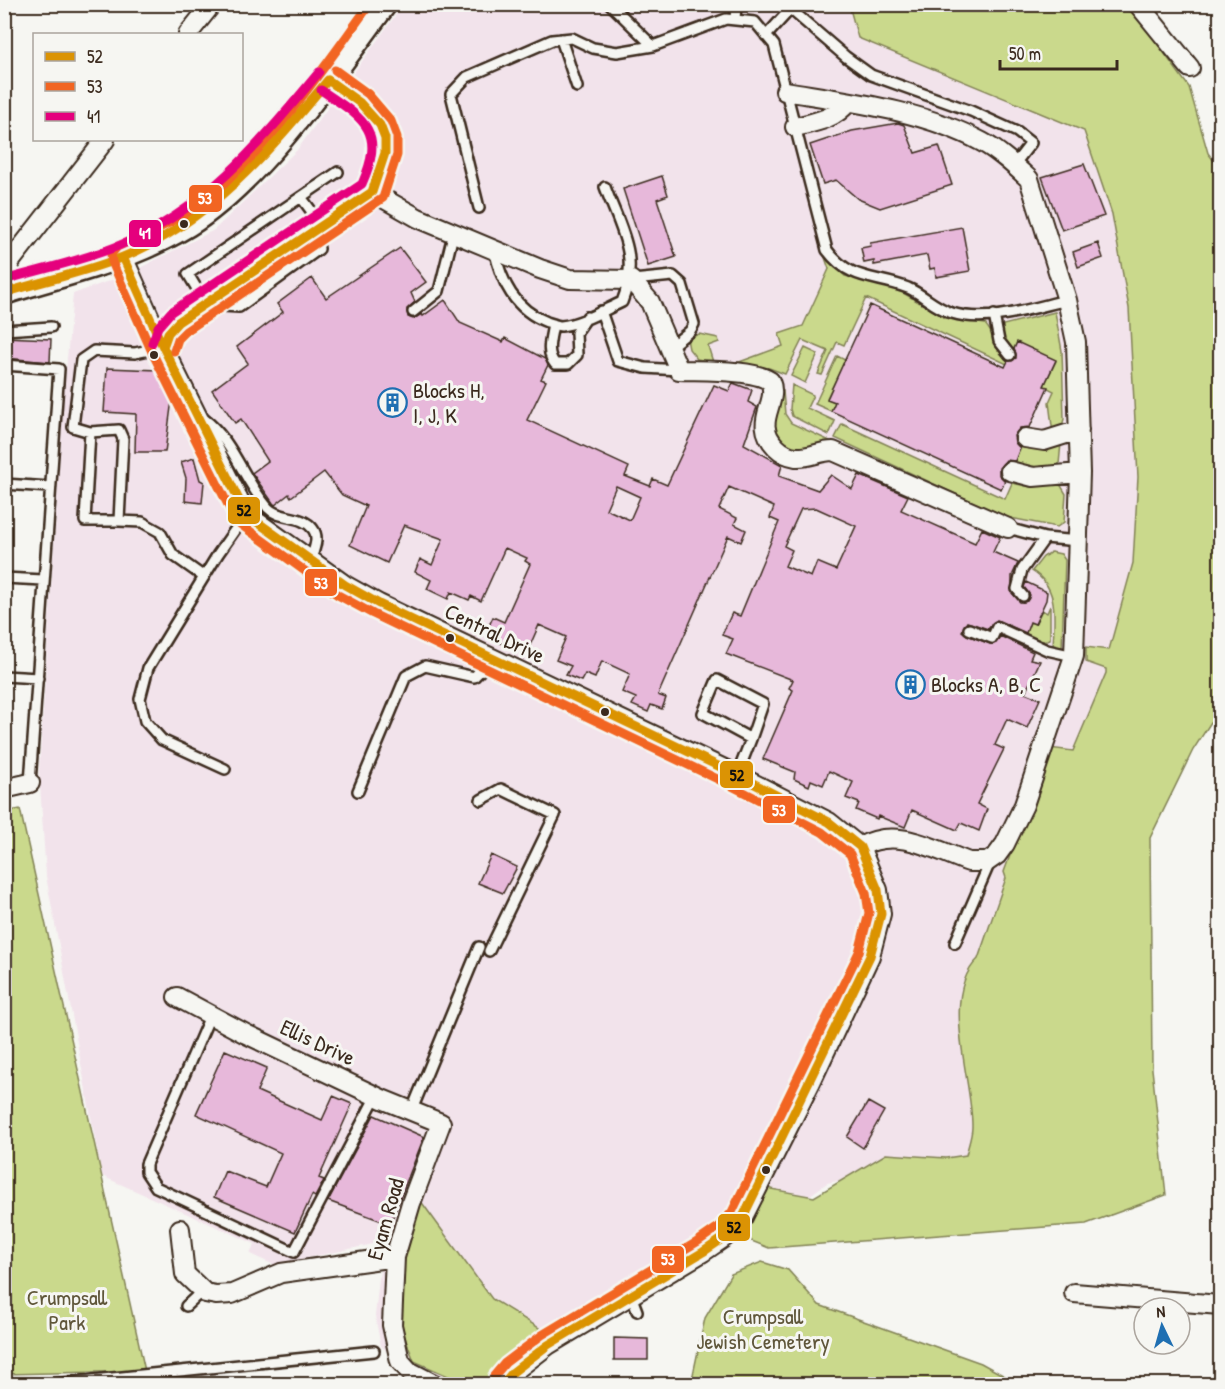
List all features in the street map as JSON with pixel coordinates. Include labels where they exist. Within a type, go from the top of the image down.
[{"type":"street","points":[[189,33],[212,4]]},
{"type":"street","points":[[104,141],[10,262],[9,291],[123,257],[189,224],[218,202],[252,169],[328,80],[385,4]]},
{"type":"street","points":[[1138,4],[1190,68]]},
{"type":"street","points":[[163,347],[173,327],[318,226],[372,192],[384,160],[386,146],[381,128],[367,107],[328,80]]},
{"type":"street","points":[[503,1384],[513,1372],[548,1346],[634,1303],[725,1237],[742,1219],[811,1082],[870,956],[881,914],[878,890],[860,848],[873,840],[902,837],[969,862],[980,864],[991,859],[1005,844],[1024,805],[1074,656],[1080,473],[1076,342],[1067,300],[1029,179],[983,142],[921,118],[785,91]]},
{"type":"street","points":[[795,127],[825,120],[841,111],[849,102]]},
{"type":"street","points":[[372,192],[418,218],[570,279],[631,280],[650,302],[679,370],[768,379],[773,390],[765,422],[767,436],[779,450],[804,457],[833,451],[1008,528]]},
{"type":"street","name":"Central Drive","points":[[123,257],[163,347],[246,513],[345,585],[379,604],[737,775],[829,822],[860,848]]},
{"type":"street","points":[[1025,438],[1044,441],[1078,430]]},
{"type":"street","points":[[1010,471],[1033,477],[1080,473]]},
{"type":"street","points":[[4,789],[30,783]]},
{"type":"street","name":"Ellis Drive","points":[[177,997],[210,1016],[376,1096],[441,1123]]},
{"type":"street","name":"Eyam Road","points":[[434,1384],[409,1371],[400,1361],[392,1325],[395,1257],[411,1203],[441,1123]]},
{"type":"street","points":[[180,1229],[185,1274],[202,1291],[216,1295],[232,1294],[281,1273],[395,1257]]},
{"type":"street","points":[[1074,1293],[1221,1305]]},
{"type":"lane","points":[[610,4],[653,46]]},
{"type":"lane","points":[[735,20],[736,4]]},
{"type":"lane","points":[[766,36],[786,14],[788,6],[846,57],[871,75],[971,111],[1017,132],[1030,143],[1014,165]]},
{"type":"lane","points":[[479,208],[452,94],[467,77],[561,39],[572,38],[593,48],[617,52],[653,46],[726,19],[755,22],[774,45],[827,250],[839,267],[910,289],[932,305],[962,316],[994,315],[1067,300]]},
{"type":"lane","points":[[561,39],[577,87]]},
{"type":"lane","points":[[209,301],[188,274],[338,172]]},
{"type":"lane","points":[[494,249],[507,286],[519,306],[553,324],[559,326],[622,302],[631,280],[630,253],[605,187]]},
{"type":"lane","points":[[301,197],[318,226]]},
{"type":"lane","points":[[413,312],[439,291],[454,231]]},
{"type":"lane","points":[[631,280],[673,276],[682,284],[694,324],[690,331],[670,347]]},
{"type":"lane","points":[[601,311],[618,361],[645,368],[679,370]]},
{"type":"lane","points":[[994,315],[999,341],[1010,355]]},
{"type":"lane","points":[[553,324],[549,348],[550,357],[555,364],[568,364],[577,355],[576,333],[587,317]]},
{"type":"lane","points":[[4,330],[51,327]]},
{"type":"lane","points":[[119,521],[123,440],[119,430],[90,432],[73,427],[81,360],[94,351],[135,353],[163,347]]},
{"type":"lane","points":[[4,365],[59,369],[30,783]]},
{"type":"lane","points":[[196,413],[216,428],[237,459],[251,486],[271,511],[301,519],[314,530],[317,539],[311,560]]},
{"type":"lane","points":[[90,432],[85,521],[142,522],[160,532],[173,555],[204,577]]},
{"type":"lane","points":[[4,484],[50,487]]},
{"type":"lane","points":[[225,769],[162,740],[145,721],[140,699],[148,668],[246,513]]},
{"type":"lane","points":[[1008,528],[1045,538],[1079,541]]},
{"type":"lane","points":[[1023,596],[1017,589],[1019,576],[1045,538]]},
{"type":"lane","points":[[4,578],[43,580]]},
{"type":"lane","points":[[969,629],[992,638],[997,627],[1047,650],[1074,656]]},
{"type":"lane","points":[[358,791],[406,676],[425,666],[474,677],[492,659]]},
{"type":"lane","points":[[4,676],[38,678]]},
{"type":"lane","points":[[737,775],[751,739],[763,704],[717,680],[703,713],[751,739]]},
{"type":"lane","points":[[481,800],[501,789],[555,814],[489,951]]},
{"type":"lane","points":[[955,944],[991,859]]},
{"type":"lane","points":[[411,1112],[479,947]]},
{"type":"lane","points":[[210,1016],[146,1164],[146,1172],[156,1187],[294,1252],[376,1096]]},
{"type":"lane","points":[[186,1306],[202,1291]]},
{"type":"lane","points":[[54,1384],[374,1351]]},
{"type":"shaded area","points":[[403,5],[868,5],[1101,105],[1166,486],[992,1155],[827,1183],[767,1226],[565,1321],[509,1365],[492,1384],[426,1384],[381,1346],[375,1316],[383,1242],[274,1265],[250,1254],[255,1244],[102,1176],[46,876],[39,770],[64,391],[73,294],[128,274],[214,230],[297,150]]},
{"type":"green space","points":[[849,5],[1129,5],[1189,87],[1208,153],[1220,169],[1220,708],[1193,750],[1150,838],[1152,1069],[1166,1195],[1086,1224],[769,1248],[734,1234],[766,1188],[814,1197],[886,1154],[946,1158],[966,1155],[972,1127],[959,1016],[961,994],[967,975],[978,959],[1006,878],[1004,872],[1049,748],[1073,751],[1106,673],[1106,669],[1086,662],[1086,647],[1109,650],[1133,563],[1138,477],[1129,308],[1112,214],[1084,131],[858,38]]},
{"type":"green space","points":[[823,252],[826,252],[833,265],[845,276],[893,287],[946,318],[985,324],[997,348],[1009,359],[1007,364],[866,298],[844,345],[837,342],[822,375],[818,374],[828,351],[802,340],[785,374],[769,368],[734,364],[783,346],[779,334],[803,326],[829,269]]},
{"type":"green space","points":[[1055,312],[1062,351],[1064,419],[1061,430],[1053,434],[1049,402],[1054,391],[1044,386],[1056,361],[1017,343],[1013,350],[1002,333],[1003,325]]},
{"type":"green space","points":[[699,334],[718,338],[719,342],[708,346],[713,362],[697,359],[689,349],[687,339]]},
{"type":"green space","points":[[805,348],[818,354],[805,383],[791,376]]},
{"type":"green space","points":[[837,356],[845,360],[827,398],[835,402],[831,411],[815,404]]},
{"type":"green space","points":[[792,385],[813,395],[807,408],[835,421],[829,435],[792,416],[790,409]]},
{"type":"green space","points":[[783,391],[785,414],[791,423],[849,450],[796,450],[775,437],[773,405]]},
{"type":"green space","points":[[842,424],[1005,499],[1012,483],[1031,487],[1060,484],[1066,494],[1064,522],[1057,527],[1005,517],[835,438]]},
{"type":"green space","points":[[1023,442],[1061,443],[1059,464],[1048,471],[1012,466]]},
{"type":"green space","points":[[1051,552],[1061,554],[1065,560],[1062,648],[1053,647],[1054,615],[1051,595],[1041,578],[1032,571],[1043,557]]},
{"type":"green space","points":[[1050,606],[1050,639],[1039,642],[1024,637],[1030,622],[1035,624],[1042,610],[1047,613]]},
{"type":"green space","name":"Crumpsall Park","points":[[20,809],[145,1371],[5,1374],[4,812]]},
{"type":"green space","points":[[420,1200],[492,1299],[549,1334],[483,1384],[466,1384],[414,1361],[405,1338],[401,1309],[402,1277],[407,1246]]},
{"type":"green space","name":"Crumpsall Jewish Cemetery","points":[[762,1262],[788,1270],[819,1305],[981,1363],[1019,1384],[691,1384],[705,1318],[731,1274]]},
{"type":"building","points":[[898,123],[904,125],[915,153],[939,146],[952,185],[880,208],[858,199],[836,180],[823,184],[810,145],[852,131]]},
{"type":"building","points":[[1084,164],[1104,216],[1062,230],[1042,177]]},
{"type":"building","points":[[662,176],[668,195],[657,199],[676,257],[648,266],[623,189]]},
{"type":"building","points":[[962,227],[970,271],[936,277],[935,268],[930,269],[927,255],[874,265],[874,261],[864,263],[861,248],[871,246],[870,243]]},
{"type":"building","points":[[1098,243],[1103,258],[1078,267],[1073,252]]},
{"type":"building","points":[[400,248],[426,282],[411,293],[415,302],[407,309],[408,317],[413,319],[422,314],[423,316],[445,300],[460,323],[503,342],[505,338],[545,359],[548,365],[541,379],[546,381],[527,420],[629,467],[625,476],[650,486],[653,479],[667,485],[714,385],[729,391],[733,383],[752,390],[748,402],[757,407],[744,444],[782,465],[779,476],[818,490],[831,475],[852,489],[859,475],[908,496],[901,510],[975,543],[982,529],[1000,537],[993,552],[1018,563],[1012,576],[1012,593],[1020,602],[1027,601],[1030,595],[1024,587],[1026,582],[1047,592],[1046,600],[1035,624],[1030,622],[1026,633],[997,620],[988,629],[967,622],[962,631],[990,644],[996,643],[1000,636],[1033,652],[1030,659],[1040,661],[1025,693],[1040,699],[1027,728],[1007,719],[995,745],[1004,749],[977,804],[987,809],[979,831],[961,823],[957,830],[912,810],[905,827],[878,816],[877,819],[856,810],[859,803],[846,798],[853,782],[829,771],[823,785],[811,780],[809,786],[794,779],[795,772],[763,759],[793,690],[789,688],[793,680],[726,654],[733,639],[722,635],[732,613],[740,616],[779,522],[770,518],[774,507],[729,487],[719,509],[737,518],[734,524],[746,530],[741,542],[728,536],[658,695],[666,698],[662,709],[651,705],[648,712],[632,705],[636,698],[622,692],[630,674],[602,661],[595,678],[585,674],[581,681],[566,675],[571,666],[556,660],[566,637],[539,625],[528,650],[516,644],[514,649],[496,641],[499,636],[487,630],[493,617],[504,622],[530,564],[525,561],[527,558],[505,548],[481,601],[471,596],[469,600],[451,592],[448,599],[427,589],[431,580],[415,572],[420,559],[432,565],[443,539],[404,525],[387,563],[350,545],[366,506],[342,495],[324,472],[291,497],[289,494],[275,505],[252,473],[268,461],[241,419],[235,423],[212,390],[248,363],[237,347],[283,312],[277,304],[312,278],[326,298]],"holes":[[[616,486],[640,497],[630,520],[606,509]],[[816,508],[856,526],[836,570],[817,562],[811,577],[785,566],[792,550],[784,546],[801,509]]]},
{"type":"building","points":[[870,305],[1005,367],[1008,361],[1016,358],[1014,349],[1017,342],[1056,360],[1044,386],[1048,387],[1030,427],[1020,428],[1014,436],[1015,443],[1020,448],[1015,461],[1006,460],[999,468],[999,475],[1005,481],[1001,489],[831,411],[835,402],[827,399]]},
{"type":"building","points":[[4,337],[51,339],[50,362],[4,358]]},
{"type":"building","points":[[107,368],[158,370],[160,377],[166,378],[173,392],[165,452],[135,452],[136,414],[104,412]]},
{"type":"building","points":[[194,458],[200,480],[204,482],[202,503],[185,501],[186,478],[181,462]]},
{"type":"building","points":[[491,855],[517,867],[503,893],[478,883]]},
{"type":"building","points":[[225,1050],[267,1068],[257,1091],[322,1120],[333,1096],[352,1104],[319,1178],[324,1180],[315,1197],[312,1195],[295,1232],[214,1197],[225,1171],[266,1187],[281,1153],[196,1114]]},
{"type":"building","points":[[868,1102],[884,1111],[863,1148],[847,1137]]},
{"type":"building","points":[[374,1115],[424,1137],[390,1224],[328,1201]]},
{"type":"building","points":[[614,1338],[648,1339],[648,1360],[614,1360]]},
{"type":"transit line","name":"53","points":[[370,4],[285,118],[237,171],[183,215],[117,247],[111,254],[112,262],[152,352],[236,521],[338,595],[373,614],[732,786],[822,832],[850,854],[866,893],[869,913],[859,952],[732,1212],[717,1228],[697,1242],[542,1335],[505,1363],[494,1376]]},
{"type":"transit line","name":"53","points":[[174,351],[178,339],[186,331],[383,198],[397,155],[397,137],[391,121],[368,94],[335,70]]},
{"type":"transit line","name":"41","points":[[4,280],[118,246],[149,232],[178,214],[204,194],[253,149],[319,72]]},
{"type":"transit line","name":"52","points":[[4,293],[123,257],[183,225],[236,182],[283,133],[328,80],[360,103],[380,125],[385,138],[385,153],[372,192],[178,322],[168,333],[163,347]]},
{"type":"transit line","name":"41","points":[[152,343],[158,327],[171,312],[362,184],[372,151],[367,128],[349,109],[321,90]]},
{"type":"transit line","name":"52","points":[[123,257],[163,347],[246,514],[345,585],[379,604],[737,775],[829,822],[860,847],[878,890],[881,914],[870,956],[742,1219],[725,1237],[703,1252],[548,1345],[513,1372],[503,1384]]},
{"type":"place","name":"Blocks H, I, J, K","points":[[392,403]]},
{"type":"place","name":"Blocks A, B, C","points":[[910,684]]}]
